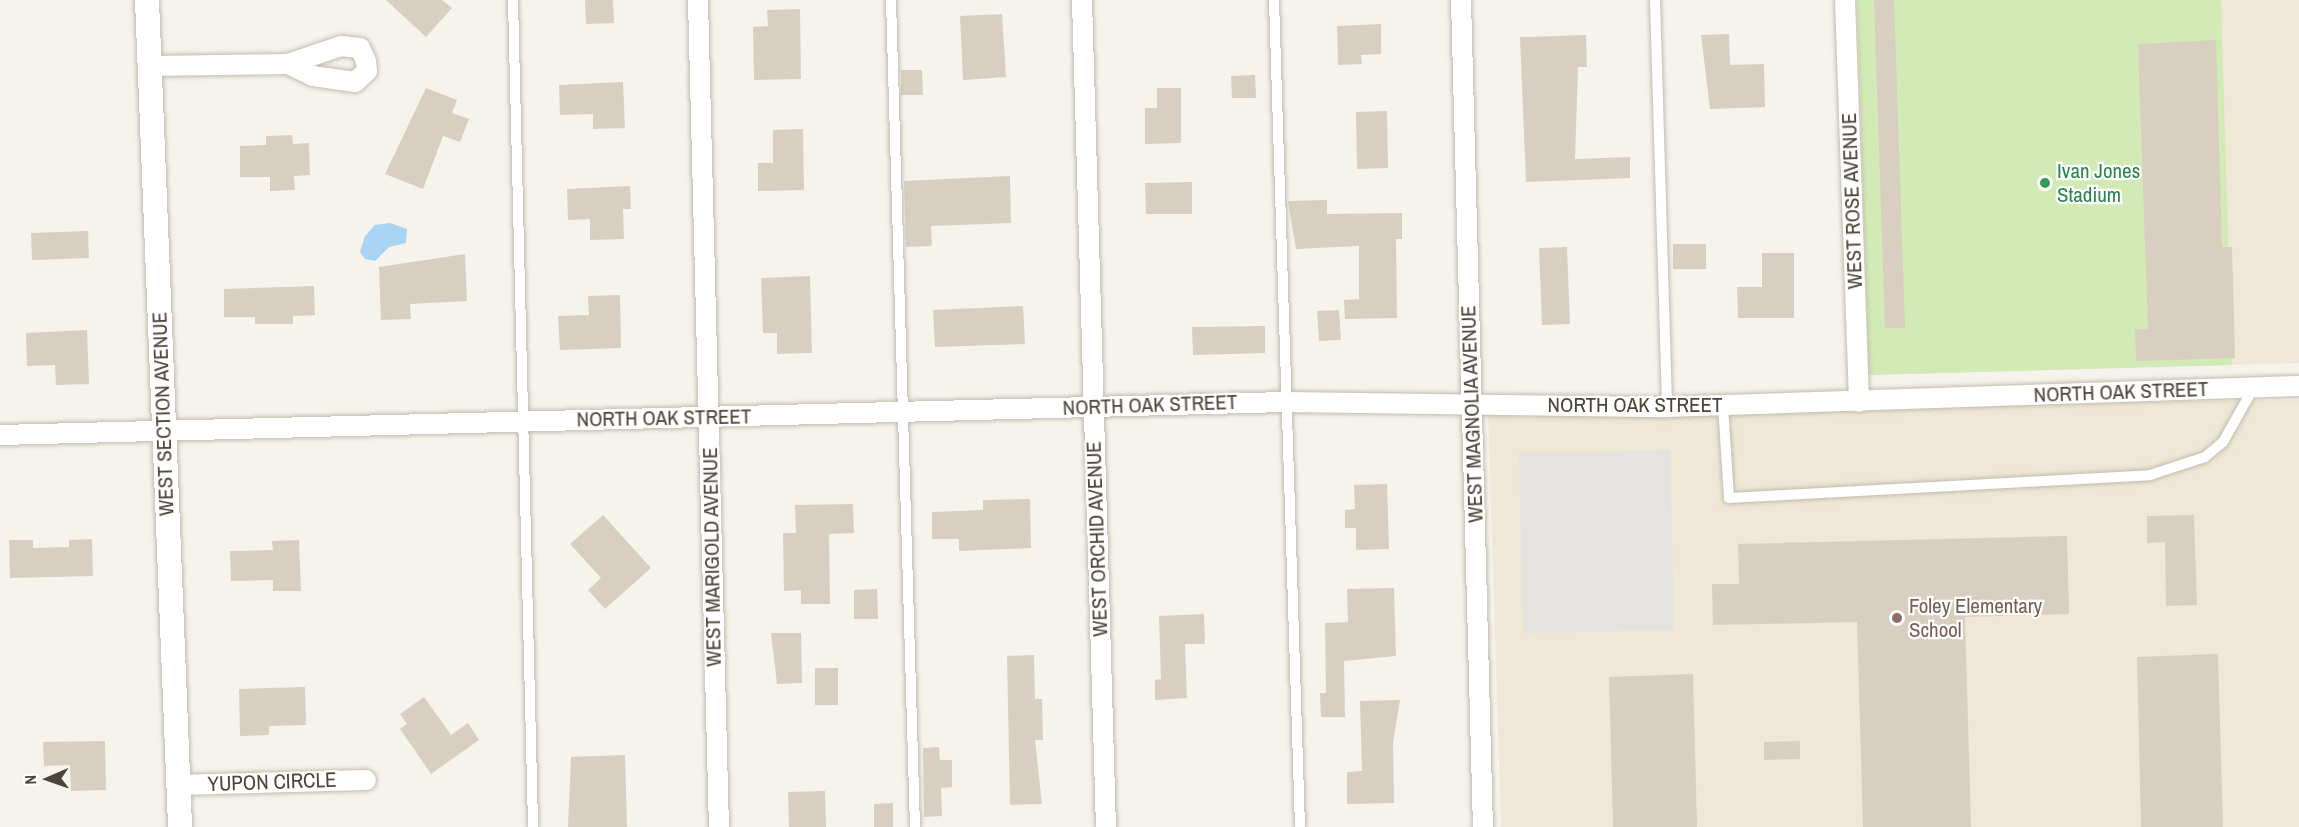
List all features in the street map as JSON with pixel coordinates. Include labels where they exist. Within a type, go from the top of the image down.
[{"type":"street","name":"WEST SECTION AVENUE","points":[[147,0],[180,827]]},
{"type":"street","name":"WEST MARIGOLD AVENUE","points":[[698,0],[719,827]]},
{"type":"street","name":"WEST ORCHID AVENUE","points":[[1082,0],[1106,827]]},
{"type":"street","name":"WEST MAGNOLIA AVENUE","points":[[1461,0],[1484,827]]},
{"type":"street","name":"WEST ROSE AVENUE","points":[[1845,0],[1859,402]]},
{"type":"street","points":[[150,66],[288,64]]},
{"type":"street","name":"NORTH OAK STREET","points":[[0,435],[1287,402],[1667,407],[2299,386]]},
{"type":"street","name":"YUPON CIRCLE","points":[[178,785],[366,780]]},
{"type":"lane","points":[[513,0],[533,827]]},
{"type":"lane","points":[[891,0],[900,412],[915,827]]},
{"type":"lane","points":[[1274,0],[1300,827]]},
{"type":"lane","points":[[1655,0],[1667,407]]},
{"type":"lane","points":[[1723,405],[1729,498],[2150,475],[2205,457],[2223,442],[2254,387]]},
{"type":"shaded area","name":"Ivan Jones Stadium","points":[[1857,0],[2299,0],[2299,363],[1869,375]]},
{"type":"shaded area","name":"Foley Elementary School","points":[[2299,400],[2299,827],[1501,827],[1488,410]]},
{"type":"shaded area","points":[[1670,450],[1674,630],[1523,633],[1519,453]]},
{"type":"green space","name":"Ivan Jones Stadium","points":[[1857,0],[2221,0],[2232,365],[1869,375]]},
{"type":"water","points":[[390,223],[407,229],[406,243],[389,247],[375,261],[365,259],[360,252],[365,236],[375,225]]},
{"type":"building","points":[[386,0],[442,0],[452,8],[426,37]]},
{"type":"building","points":[[585,0],[613,0],[614,23],[586,24]]},
{"type":"building","points":[[1874,0],[1894,0],[1905,328],[1885,328]]},
{"type":"building","points":[[800,9],[801,79],[754,80],[753,27],[768,26],[767,10]]},
{"type":"building","points":[[1002,14],[1006,77],[963,80],[960,16]]},
{"type":"building","points":[[1381,24],[1381,54],[1361,55],[1362,64],[1338,65],[1337,26]]},
{"type":"building","points":[[1729,34],[1730,65],[1764,64],[1765,107],[1710,109],[1701,35]]},
{"type":"building","points":[[1586,35],[1587,67],[1578,67],[1575,159],[1630,157],[1630,178],[1526,182],[1520,37]]},
{"type":"building","points":[[2216,40],[2222,247],[2232,247],[2235,358],[2136,361],[2135,329],[2148,329],[2138,44]]},
{"type":"building","points":[[901,70],[922,70],[923,95],[901,95]]},
{"type":"building","points":[[1255,75],[1256,98],[1232,98],[1231,76]]},
{"type":"building","points":[[623,82],[625,128],[593,129],[593,114],[560,115],[559,85]]},
{"type":"building","points":[[426,88],[457,100],[452,113],[469,119],[460,142],[443,136],[423,189],[385,174]]},
{"type":"building","points":[[1157,88],[1181,88],[1181,143],[1145,144],[1145,108],[1157,108]]},
{"type":"building","points":[[1387,111],[1388,168],[1357,169],[1356,112]]},
{"type":"building","points":[[803,129],[804,190],[758,191],[758,163],[773,163],[773,130]]},
{"type":"building","points":[[292,135],[293,144],[309,143],[310,175],[294,176],[295,190],[270,191],[270,177],[240,177],[240,146],[266,145],[266,136]]},
{"type":"building","points":[[1010,176],[1011,223],[931,226],[932,246],[906,247],[904,181]]},
{"type":"building","points":[[1192,182],[1192,214],[1146,214],[1145,183]]},
{"type":"building","points":[[630,186],[631,209],[623,209],[624,239],[590,240],[590,219],[568,220],[567,189]]},
{"type":"building","points":[[1327,200],[1327,214],[1402,213],[1402,239],[1396,239],[1397,318],[1345,319],[1344,300],[1359,299],[1359,246],[1296,249],[1288,201]]},
{"type":"building","points":[[88,231],[89,258],[32,260],[31,233]]},
{"type":"building","points":[[1673,244],[1706,244],[1706,269],[1673,269]]},
{"type":"building","points":[[1567,247],[1570,324],[1542,325],[1539,248]]},
{"type":"building","points":[[1762,253],[1794,253],[1794,318],[1738,318],[1737,287],[1762,287]]},
{"type":"building","points":[[465,254],[467,301],[410,304],[411,319],[381,320],[379,267]]},
{"type":"building","points":[[810,276],[812,353],[777,354],[777,333],[763,333],[761,278]]},
{"type":"building","points":[[314,286],[315,315],[293,316],[293,324],[255,324],[255,317],[224,317],[224,289]]},
{"type":"building","points":[[620,295],[621,348],[560,350],[558,316],[589,315],[588,296]]},
{"type":"building","points":[[1023,306],[1025,344],[935,347],[933,310]]},
{"type":"building","points":[[1339,310],[1341,340],[1319,341],[1317,311]]},
{"type":"building","points":[[1265,326],[1265,353],[1193,355],[1192,327]]},
{"type":"building","points":[[87,330],[89,384],[56,385],[55,365],[27,366],[26,333]]},
{"type":"building","points":[[1387,484],[1389,549],[1356,550],[1356,528],[1345,528],[1345,510],[1355,509],[1354,485]]},
{"type":"building","points":[[1030,499],[1031,548],[959,551],[959,539],[932,539],[932,512],[983,510],[983,500]]},
{"type":"building","points":[[853,504],[854,533],[829,534],[830,604],[801,604],[801,590],[784,591],[783,533],[796,533],[795,505]]},
{"type":"building","points":[[603,515],[651,568],[605,609],[588,590],[601,578],[570,544]]},
{"type":"building","points":[[2194,515],[2197,605],[2166,606],[2165,542],[2147,543],[2147,516]]},
{"type":"building","points":[[2067,536],[2069,614],[1965,617],[1971,827],[1863,827],[1857,622],[1713,625],[1712,584],[1739,584],[1738,544]]},
{"type":"building","points":[[92,539],[93,576],[10,578],[9,540],[33,540],[33,548],[69,547],[69,540]]},
{"type":"building","points":[[299,540],[301,591],[273,591],[273,580],[231,581],[230,551],[273,550],[272,541]]},
{"type":"building","points":[[1394,588],[1396,656],[1344,661],[1345,717],[1321,717],[1320,693],[1326,693],[1325,623],[1348,622],[1347,589]]},
{"type":"building","points":[[877,589],[878,619],[854,619],[854,590]]},
{"type":"building","points":[[1204,614],[1205,644],[1185,644],[1187,698],[1155,700],[1155,680],[1161,679],[1159,616]]},
{"type":"building","points":[[771,633],[801,633],[802,683],[777,684]]},
{"type":"building","points":[[2218,654],[2223,827],[2141,827],[2137,657]]},
{"type":"building","points":[[1034,655],[1035,699],[1042,699],[1043,740],[1035,740],[1042,804],[1010,805],[1007,656]]},
{"type":"building","points":[[815,668],[838,668],[838,705],[815,705]]},
{"type":"building","points":[[1693,674],[1697,827],[1613,827],[1609,677]]},
{"type":"building","points":[[305,687],[306,725],[269,726],[269,735],[240,736],[239,689]]},
{"type":"building","points":[[424,697],[451,735],[468,723],[479,740],[431,774],[400,729],[407,724],[400,714]]},
{"type":"building","points":[[1400,700],[1393,743],[1394,803],[1347,804],[1347,772],[1362,771],[1360,701]]},
{"type":"building","points":[[105,741],[106,790],[71,791],[70,765],[44,766],[43,742]]},
{"type":"building","points":[[1800,741],[1800,759],[1764,760],[1764,742]]},
{"type":"building","points":[[939,747],[940,760],[952,760],[952,787],[941,788],[942,816],[924,817],[923,748]]},
{"type":"building","points":[[625,755],[627,827],[568,827],[571,757]]},
{"type":"building","points":[[825,791],[826,827],[789,827],[788,792]]},
{"type":"building","points":[[893,803],[893,827],[874,827],[874,804]]},
{"type":"place","name":"Ivan Jones Stadium","points":[[2045,183]]},
{"type":"place","name":"Foley Elementary School","points":[[1897,618]]}]
